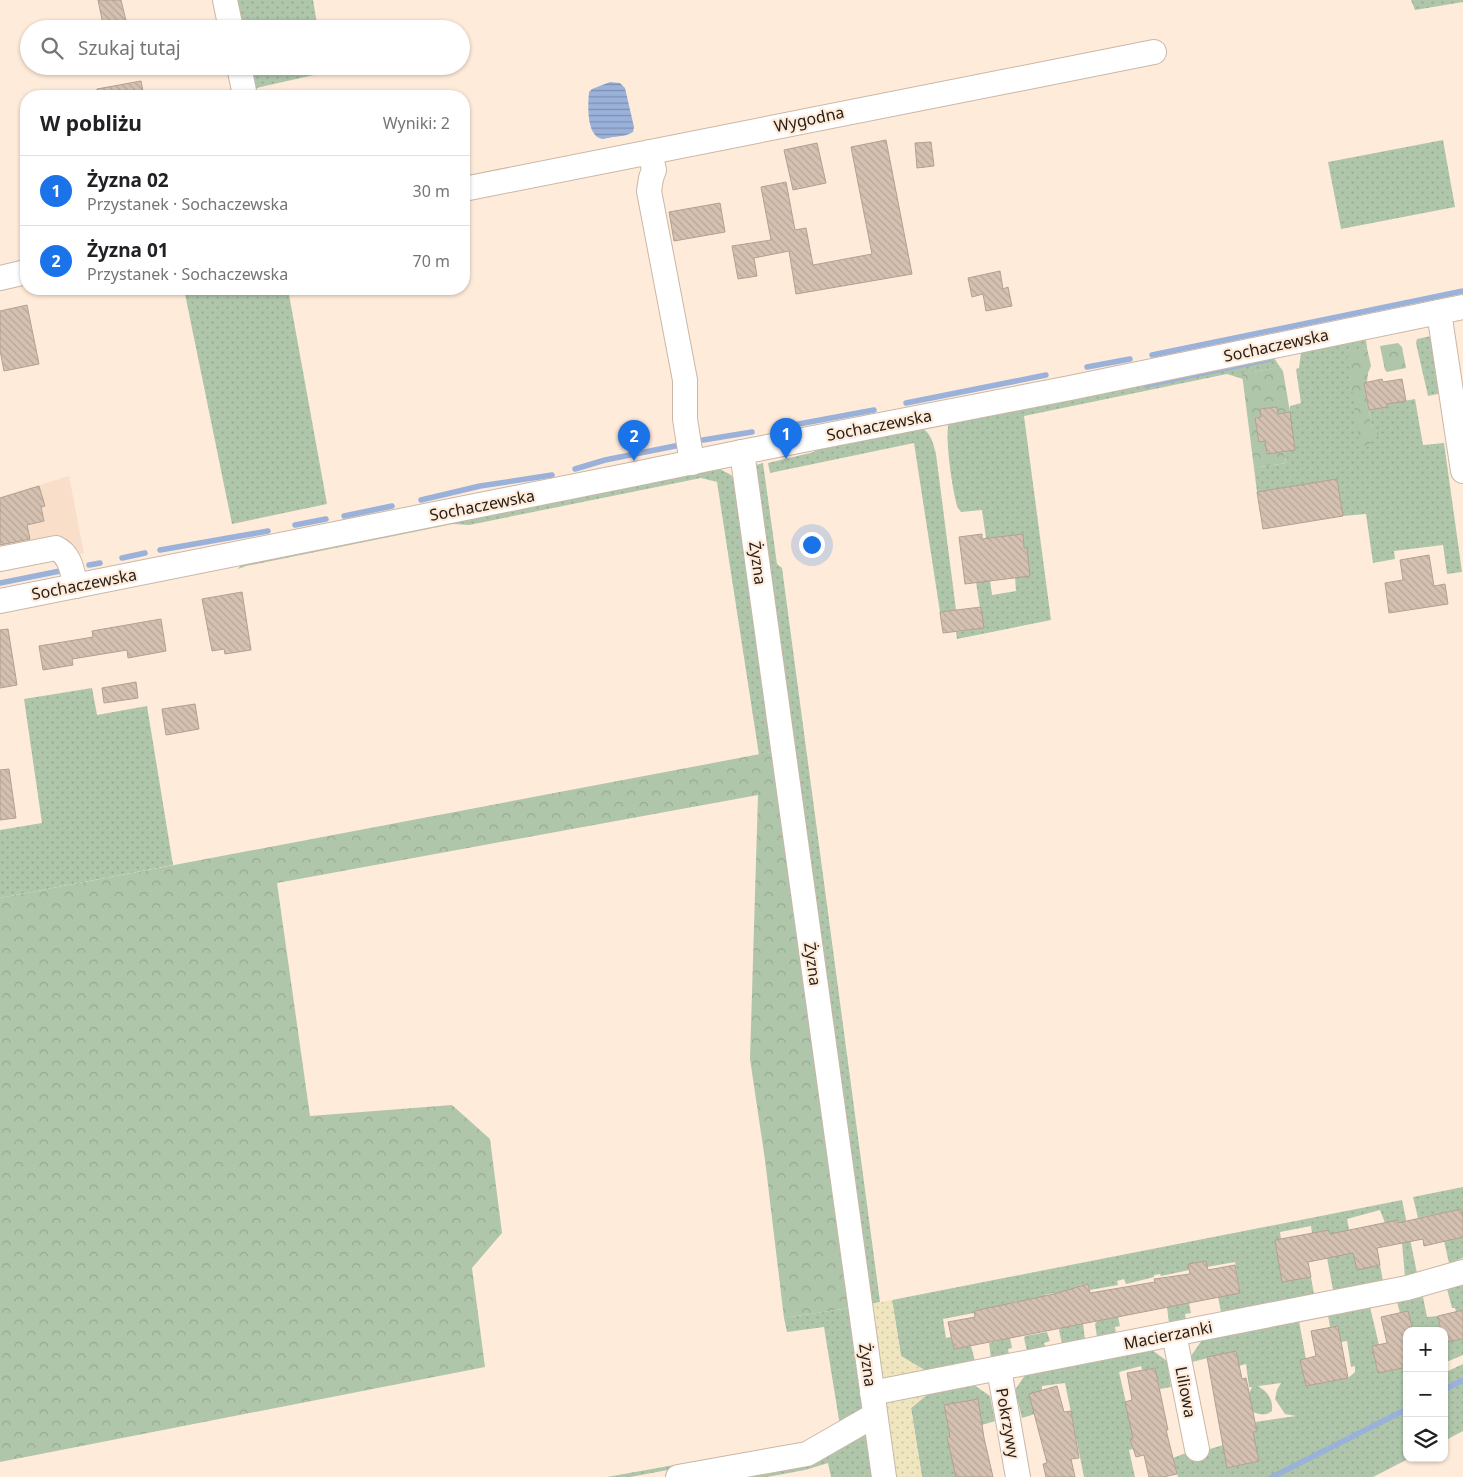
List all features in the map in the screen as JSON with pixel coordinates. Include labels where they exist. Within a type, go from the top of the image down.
[{"type":"street","points":[[225,0],[229,20]]},
{"type":"street","name":"Wygodna","points":[[470,188],[1154,52]]},
{"type":"street","points":[[240,75],[244,90]]},
{"type":"street","points":[[650,152],[654,170],[650,178],[649,191],[685,380],[685,419],[692,463]]},
{"type":"street","points":[[0,278],[20,273]]},
{"type":"street","name":"Sochaczewska","points":[[0,601],[1463,307]]},
{"type":"street","points":[[1439,312],[1463,471]]},
{"type":"street","name":"Żyzna","points":[[742,452],[884,1477]]},
{"type":"street","points":[[0,559],[56,548],[63,551],[68,558],[76,586]]},
{"type":"street","name":"Macierzanki","points":[[873,1404],[1040,1359],[1413,1287],[1463,1272]]},
{"type":"street","name":"Liliowa","points":[[1174,1334],[1197,1449]]},
{"type":"street","name":"Pokrzywy","points":[[998,1369],[1018,1477]]},
{"type":"street","points":[[678,1477],[807,1454],[873,1404]]},
{"type":"shaded area","points":[[69,476],[84,553],[0,569],[0,497]]},
{"type":"green space","points":[[229,0],[313,0],[316,20],[233,20]]},
{"type":"green space","points":[[1411,0],[1463,0],[1463,2],[1415,10]]},
{"type":"green space","points":[[244,75],[314,75],[247,90]]},
{"type":"green space","points":[[1443,140],[1455,207],[1341,229],[1328,162]]},
{"type":"green space","points":[[185,295],[289,295],[327,504],[232,524]]},
{"type":"green space","points":[[1436,335],[1442,393],[1428,396],[1416,343],[1417,339]]},
{"type":"green space","points":[[1366,340],[1367,348],[1347,353],[1372,429],[1369,410],[1387,407],[1387,404],[1415,399],[1423,445],[1444,443],[1462,572],[1447,574],[1443,545],[1394,551],[1395,559],[1373,563],[1366,514],[1343,516],[1337,479],[1257,492],[1254,468],[1286,463],[1284,451],[1290,406],[1301,403],[1296,369],[1299,368],[1301,352]]},
{"type":"green space","points":[[1398,343],[1402,347],[1406,368],[1387,372],[1380,346]]},
{"type":"green space","points":[[1367,348],[1371,366],[1367,382],[1364,383],[1372,428],[1379,433],[1372,442],[1360,449],[1347,352]]},
{"type":"green space","points":[[1274,358],[1280,367],[1243,374],[1243,379],[1227,374],[1024,416],[1051,620],[957,639],[956,632],[983,628],[976,582],[990,580],[992,595],[1016,591],[1015,577],[1024,548],[1023,534],[999,537],[1001,551],[988,552],[982,510],[961,512],[958,508],[950,465],[949,423]]},
{"type":"green space","points":[[1280,367],[1283,371],[1290,412],[1278,414],[1277,407],[1260,409],[1261,417],[1255,418],[1259,442],[1265,441],[1284,451],[1286,463],[1254,468],[1242,374]]},
{"type":"green space","points":[[920,427],[929,435],[936,454],[956,610],[940,612],[914,443],[770,473],[768,463],[814,452],[816,448]]},
{"type":"green space","points":[[763,463],[777,564],[782,568],[880,1302],[871,1304],[752,475],[756,465]]},
{"type":"green space","points":[[718,468],[731,475],[735,481],[773,745],[771,752],[759,755],[717,482],[701,478],[469,525],[453,524],[238,569],[243,562]]},
{"type":"green space","points":[[92,688],[97,715],[147,706],[173,865],[0,898],[0,830],[42,823],[24,699]]},
{"type":"green space","points":[[771,752],[774,774],[782,773],[856,1307],[784,1318],[765,1160],[750,1059],[758,795],[277,883],[310,1116],[452,1105],[490,1139],[502,1233],[472,1268],[485,1367],[0,1462],[0,898]]},
{"type":"green space","points":[[1463,1187],[1463,1218],[1461,1209],[1418,1218],[1413,1197]]},
{"type":"green space","points":[[1402,1200],[1417,1273],[1405,1277],[1398,1221],[1385,1223],[1380,1210],[1347,1219],[1357,1269],[1380,1265],[1383,1281],[1333,1290],[1327,1258],[1334,1257],[1329,1230],[1312,1233],[1311,1226],[1280,1232],[1281,1239],[1275,1240],[1282,1282],[1311,1277],[1314,1294],[1221,1312],[1218,1297],[1240,1292],[1235,1262],[1207,1267],[1206,1261],[1188,1264],[1189,1270],[1161,1276],[1160,1274],[1154,1275],[1154,1277],[1126,1284],[1124,1279],[1117,1281],[1118,1285],[1090,1290],[1088,1284],[1079,1286],[1081,1291],[1055,1296],[1054,1293],[1019,1304],[1018,1301],[1010,1303],[1010,1306],[974,1311],[974,1313],[943,1319],[946,1338],[951,1337],[954,1349],[971,1346],[975,1361],[926,1371],[901,1356],[892,1300]]},
{"type":"green space","points":[[1463,1237],[1463,1258],[1449,1263],[1444,1241]]},
{"type":"green space","points":[[1463,1284],[1463,1310],[1456,1312],[1455,1308],[1452,1308],[1447,1289]]},
{"type":"green space","points":[[1423,1297],[1427,1317],[1438,1316],[1440,1327],[1412,1327],[1408,1312],[1400,1313],[1397,1302]]},
{"type":"green space","points":[[1189,1303],[1191,1313],[1185,1314],[1186,1320],[1169,1323],[1167,1307]]},
{"type":"green space","points":[[856,1307],[867,1394],[862,1416],[842,1430],[804,1445],[630,1477],[607,1477],[804,1442],[840,1426],[824,1327],[787,1332],[784,1318]]},
{"type":"green space","points":[[1370,1307],[1379,1345],[1372,1347],[1378,1373],[1403,1368],[1403,1462],[1373,1477],[1178,1477],[1173,1458],[1197,1451],[1197,1449],[1210,1449],[1223,1445],[1228,1468],[1259,1461],[1253,1432],[1257,1431],[1255,1422],[1296,1416],[1285,1414],[1275,1399],[1281,1383],[1258,1386],[1269,1396],[1272,1403],[1272,1411],[1267,1414],[1253,1412],[1248,1395],[1252,1387],[1249,1387],[1246,1364],[1239,1366],[1236,1351],[1192,1362],[1191,1356],[1202,1340],[1299,1321],[1306,1359],[1300,1360],[1306,1386],[1348,1378],[1355,1372],[1355,1366],[1351,1367],[1347,1341],[1341,1342],[1338,1326],[1330,1327],[1328,1315]]},
{"type":"green space","points":[[1118,1317],[1120,1326],[1115,1327],[1116,1333],[1097,1337],[1095,1324],[1097,1321]]},
{"type":"green space","points":[[1083,1323],[1085,1340],[1062,1344],[1059,1330],[1062,1327]]},
{"type":"green space","points":[[1047,1332],[1050,1341],[1044,1343],[1046,1348],[1027,1351],[1025,1336]]},
{"type":"green space","points":[[1010,1338],[1012,1348],[1008,1349],[1009,1355],[991,1358],[989,1343]]},
{"type":"green space","points":[[1463,1339],[1463,1355],[1448,1361],[1448,1341]]},
{"type":"green space","points":[[1152,1350],[1167,1361],[1171,1387],[1160,1389],[1155,1368],[1142,1370],[1141,1366],[1119,1372],[1134,1438],[1130,1439],[1133,1449],[1129,1450],[1135,1477],[1084,1477],[1065,1383],[1042,1386],[1042,1391],[1030,1394],[1035,1414],[1022,1418],[1015,1390],[1025,1375]]},
{"type":"green space","points":[[1463,1364],[1463,1431],[1448,1439],[1448,1372]]},
{"type":"green space","points":[[974,1385],[990,1396],[995,1421],[982,1425],[978,1399],[944,1405],[950,1436],[947,1437],[956,1477],[922,1477],[911,1408],[929,1393]]},
{"type":"green space","points":[[867,1430],[874,1477],[831,1477],[828,1463],[805,1470],[767,1477],[695,1477]]},
{"type":"sand","points":[[892,1300],[901,1356],[926,1371],[881,1379],[871,1304]]},
{"type":"sand","points":[[929,1393],[911,1408],[922,1477],[893,1477],[885,1403]]},
{"type":"water","points":[[610,82],[620,83],[625,88],[634,127],[633,132],[624,136],[602,139],[593,132],[589,119],[589,92]]},
{"type":"building","points":[[98,0],[121,0],[126,20],[102,20]]},
{"type":"building","points":[[141,81],[143,90],[97,90]]},
{"type":"building","points":[[886,140],[912,274],[796,294],[789,251],[754,258],[757,276],[738,279],[732,246],[771,240],[761,187],[786,182],[795,230],[806,228],[813,265],[872,254],[851,147]]},
{"type":"building","points":[[931,142],[934,166],[917,168],[915,143]]},
{"type":"building","points":[[817,143],[826,183],[793,190],[784,150]]},
{"type":"building","points":[[720,203],[725,232],[674,241],[669,212]]},
{"type":"building","points":[[1000,271],[1003,289],[1008,287],[1012,306],[986,311],[983,294],[972,297],[968,278]]},
{"type":"building","points":[[27,305],[39,364],[4,371],[0,350],[0,311]]},
{"type":"building","points":[[1382,379],[1383,382],[1402,379],[1406,401],[1387,404],[1387,407],[1369,410],[1364,383]]},
{"type":"building","points":[[1277,407],[1278,414],[1290,412],[1295,450],[1267,454],[1265,441],[1259,442],[1255,418],[1261,417],[1260,409]]},
{"type":"building","points":[[1337,479],[1343,516],[1263,529],[1257,492]]},
{"type":"building","points":[[39,486],[45,506],[41,507],[44,521],[27,525],[30,539],[0,545],[0,498]]},
{"type":"building","points":[[982,534],[982,539],[1023,534],[1024,548],[1027,548],[1030,576],[965,584],[959,537]]},
{"type":"building","points":[[1429,555],[1434,586],[1445,584],[1448,604],[1389,613],[1385,583],[1403,580],[1400,560]]},
{"type":"building","points":[[242,592],[251,650],[225,654],[224,649],[212,651],[202,599]]},
{"type":"building","points":[[981,607],[984,628],[943,633],[940,612]]},
{"type":"building","points":[[161,619],[166,651],[128,658],[127,650],[72,659],[73,665],[43,670],[39,646],[93,637],[92,631]]},
{"type":"building","points":[[8,629],[17,685],[0,688],[0,630]]},
{"type":"building","points":[[136,682],[138,698],[104,703],[102,688]]},
{"type":"building","points":[[195,704],[199,729],[166,735],[162,709]]},
{"type":"building","points":[[9,769],[16,818],[0,820],[0,770]]},
{"type":"building","points":[[1461,1209],[1463,1237],[1424,1246],[1423,1239],[1377,1248],[1380,1265],[1357,1270],[1353,1253],[1308,1262],[1311,1277],[1282,1282],[1275,1240],[1329,1230],[1330,1234],[1398,1220],[1398,1223]]},
{"type":"building","points":[[1206,1261],[1208,1270],[1235,1265],[1240,1293],[954,1349],[948,1322],[975,1317],[974,1311],[1054,1294],[1088,1284],[1090,1293],[1155,1282],[1154,1279],[1190,1274],[1188,1264]]},
{"type":"building","points":[[1463,1310],[1463,1339],[1448,1341],[1448,1327],[1440,1327],[1438,1316]]},
{"type":"building","points":[[1408,1311],[1412,1327],[1403,1327],[1403,1368],[1378,1373],[1372,1346],[1387,1343],[1381,1317]]},
{"type":"building","points":[[1338,1326],[1348,1378],[1306,1386],[1300,1360],[1316,1356],[1311,1331]]},
{"type":"building","points":[[1236,1351],[1242,1379],[1246,1378],[1257,1431],[1253,1432],[1259,1461],[1227,1468],[1207,1357]]},
{"type":"building","points":[[1155,1368],[1168,1430],[1166,1430],[1177,1474],[1163,1477],[1149,1477],[1144,1455],[1136,1457],[1130,1439],[1133,1438],[1125,1402],[1132,1400],[1127,1373]]},
{"type":"building","points":[[1057,1386],[1064,1412],[1071,1411],[1079,1458],[1071,1459],[1075,1477],[1046,1477],[1043,1464],[1047,1463],[1029,1394]]},
{"type":"building","points":[[978,1399],[993,1477],[956,1477],[947,1437],[950,1436],[944,1405]]},
{"type":"waterway","points":[[1152,355],[1463,291]]},
{"type":"waterway","points":[[1087,367],[1130,359]]},
{"type":"waterway","points":[[1146,385],[1270,359]]},
{"type":"waterway","points":[[906,403],[1046,375]]},
{"type":"waterway","points":[[777,428],[874,410]]},
{"type":"waterway","points":[[703,440],[752,432]]},
{"type":"waterway","points":[[575,469],[605,460],[680,445]]},
{"type":"waterway","points":[[421,500],[480,486],[552,475]]},
{"type":"waterway","points":[[344,516],[392,506]]},
{"type":"waterway","points":[[295,525],[326,519]]},
{"type":"waterway","points":[[160,550],[268,531]]},
{"type":"waterway","points":[[122,558],[145,553]]},
{"type":"waterway","points":[[89,565],[100,563]]},
{"type":"waterway","points":[[0,583],[60,571]]},
{"type":"waterway","points":[[1448,1388],[1463,1380]]},
{"type":"waterway","points":[[1272,1477],[1403,1411]]},
{"type":"place","name":"Żyzna 02","points":[[786,459]]},
{"type":"place","name":"Żyzna 01","points":[[634,461]]}]
